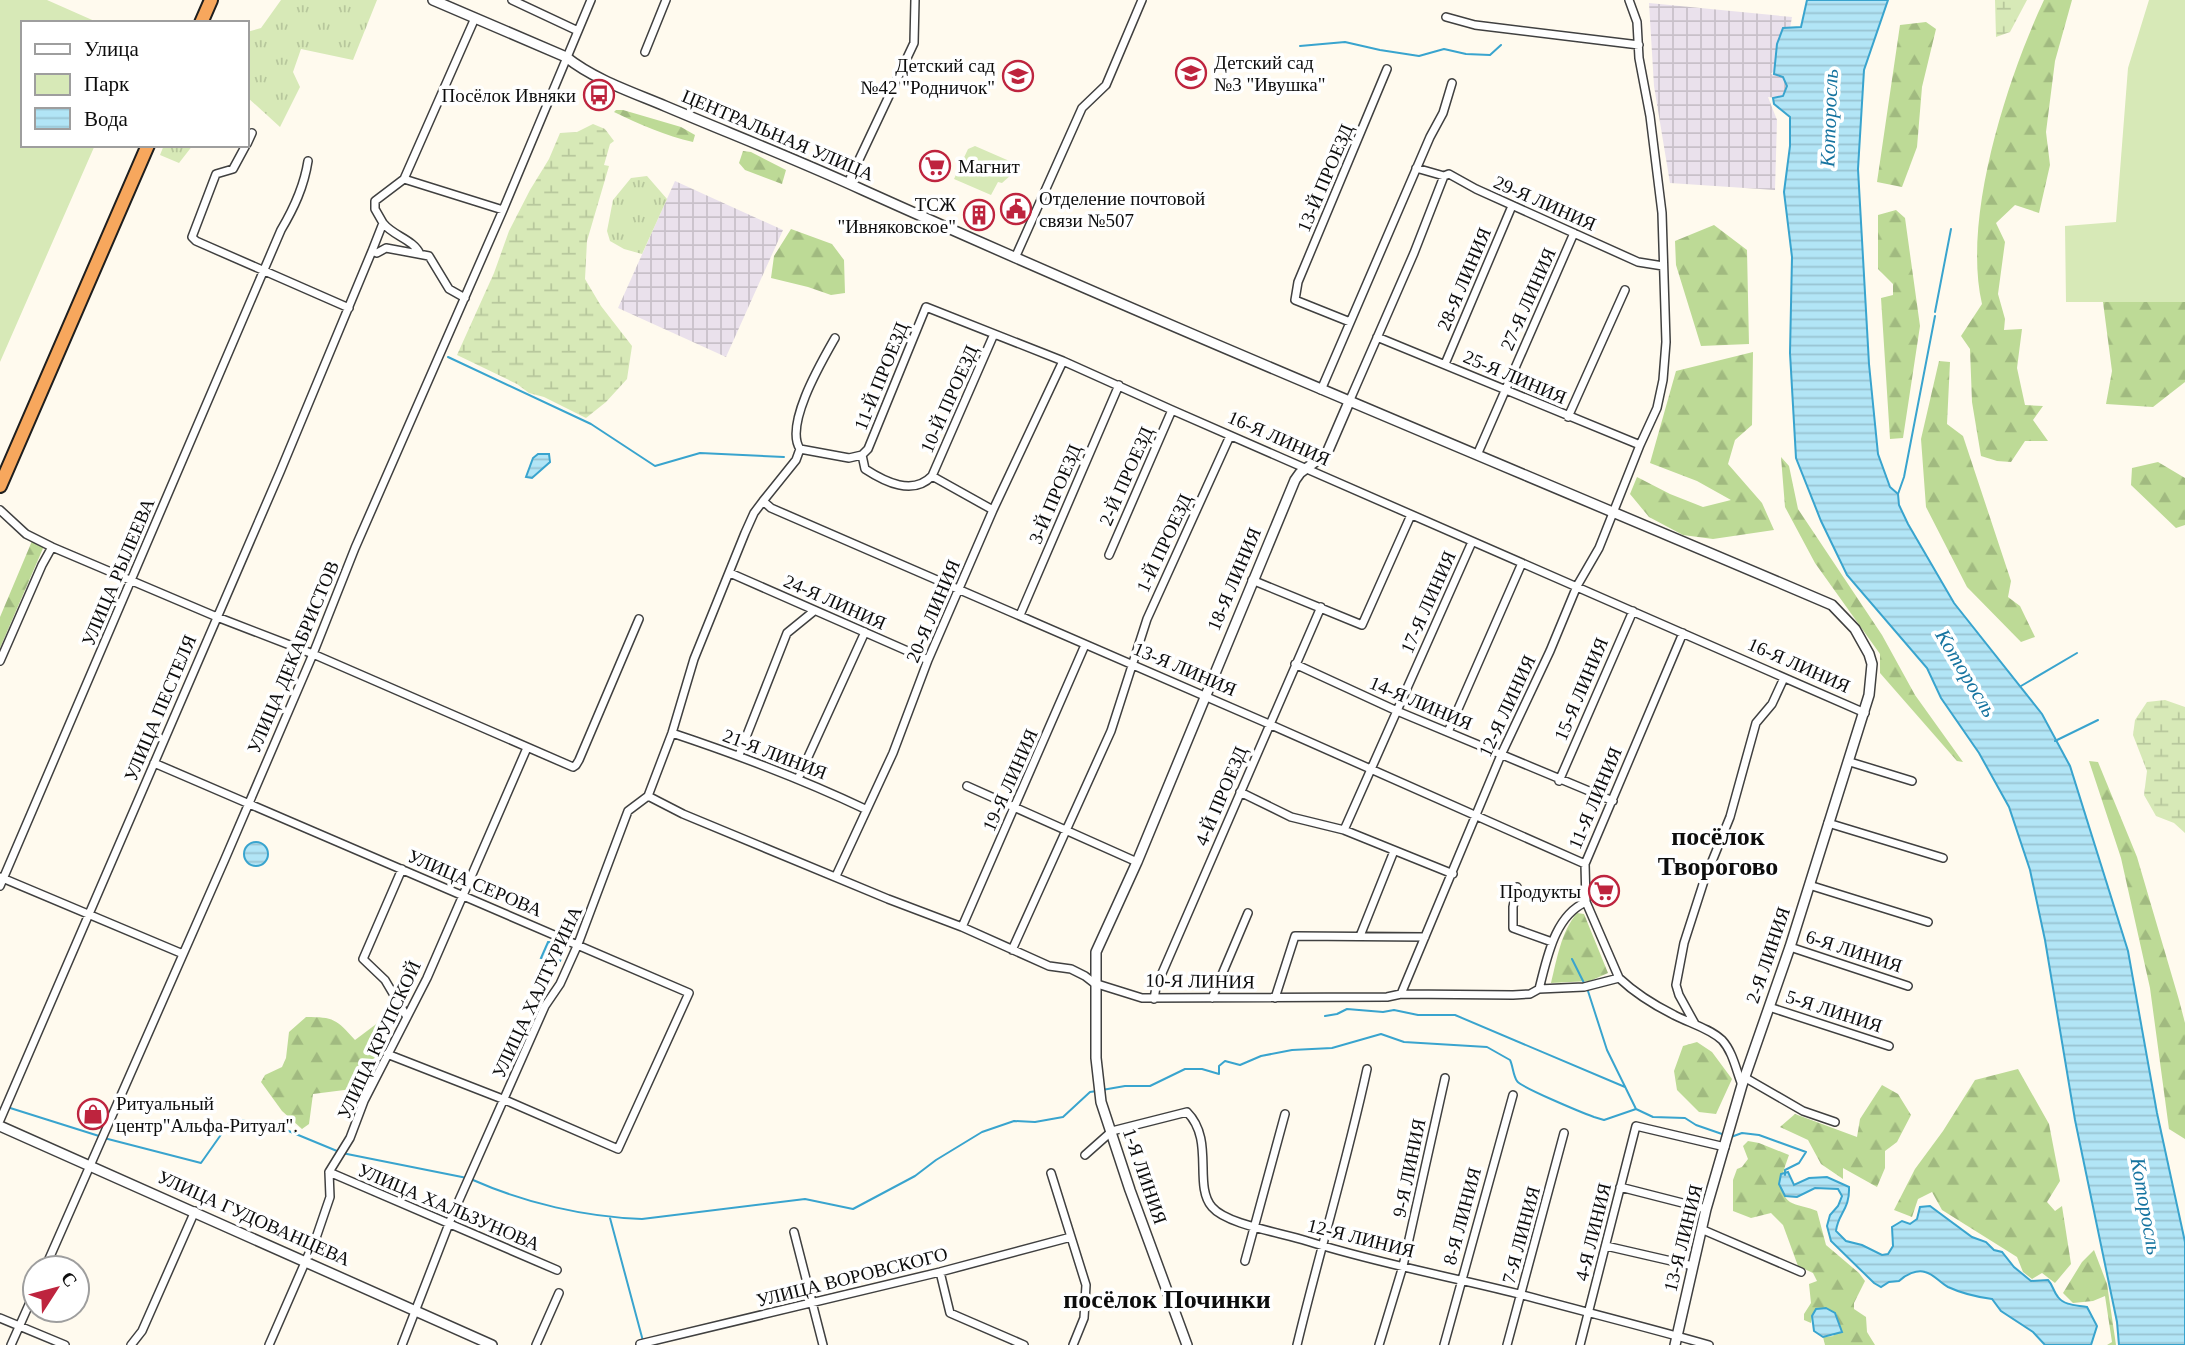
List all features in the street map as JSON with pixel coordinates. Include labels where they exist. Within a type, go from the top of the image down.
[{"type":"highway","points":[[202,21],[211,0]]},
{"type":"highway","points":[[0,486],[147,147]]},
{"type":"street","name":"ЦЕНТРАЛЬНАЯ УЛИЦА","points":[[433,0],[566,57],[583,70],[631,92],[848,183],[1150,316]]},
{"type":"street","points":[[512,0],[578,31]]},
{"type":"street","name":"УЛИЦА ДЕКАБРИСТОВ","points":[[51,1254],[313,654],[355,548],[503,210],[591,0]]},
{"type":"street","points":[[645,52],[666,0]]},
{"type":"street","points":[[848,183],[914,43],[915,0]]},
{"type":"street","points":[[1015,258],[1082,108],[1106,85],[1142,0]]},
{"type":"street","name":"12-Я ЛИНИЯ","points":[[1401,994],[1501,755],[1577,586],[1599,548],[1657,408],[1663,380],[1666,342],[1662,213],[1637,22],[1629,0]]},
{"type":"street","points":[[1446,17],[1475,25],[1639,46]]},
{"type":"street","points":[[420,254],[415,246],[383,223],[375,209],[375,201],[404,179],[475,18]]},
{"type":"street","name":"13-Й ПРОЕЗД","points":[[1350,322],[1295,300],[1298,282],[1387,69]]},
{"type":"street","points":[[1321,390],[1430,136],[1444,113],[1452,83]]},
{"type":"street","points":[[248,141],[252,134]]},
{"type":"street","points":[[245,147],[233,169],[216,174],[192,237],[349,308]]},
{"type":"street","name":"УЛИЦА РЫЛЕЕВА","points":[[1,881],[281,230],[295,206],[306,179],[308,161]]},
{"type":"street","name":"29-Я ЛИНИЯ","points":[[1416,168],[1444,176],[1449,174],[1512,206],[1638,262],[1663,266]]},
{"type":"street","name":"18-Я ЛИНИЯ","points":[[1098,1013],[1094,983],[1096,952],[1137,862],[1295,480],[1327,453],[1444,176]]},
{"type":"street","points":[[404,179],[503,210]]},
{"type":"street","name":"28-Я ЛИНИЯ","points":[[1445,364],[1512,206]]},
{"type":"street","name":"УЛИЦА ПЕСТЕЛЯ","points":[[0,1120],[349,308],[383,223]]},
{"type":"street","name":"27-Я ЛИНИЯ","points":[[1476,455],[1574,233]]},
{"type":"street","points":[[372,251],[377,253],[386,248],[429,256],[449,289],[465,298]]},
{"type":"street","points":[[1568,416],[1625,290]]},
{"type":"street","name":"16-Я ЛИНИЯ","points":[[926,307],[1119,385],[1865,713],[1872,675],[1869,654],[1855,629],[1832,605],[1150,316]]},
{"type":"street","name":"11-Й ПРОЕЗД","points":[[862,455],[868,449],[926,307]]},
{"type":"street","name":"10-Й ПРОЕЗД","points":[[932,476],[994,334]]},
{"type":"street","name":"25-Я ЛИНИЯ","points":[[1377,337],[1640,445]]},
{"type":"street","points":[[835,338],[818,368],[800,412],[796,444],[800,449],[849,458],[862,455],[865,469],[906,488],[926,482],[932,476],[993,510]]},
{"type":"street","name":"20-Я ЛИНИЯ","points":[[836,876],[892,753],[928,660],[993,510],[1063,361]]},
{"type":"street","name":"3-Й ПРОЕЗД","points":[[1020,615],[1119,385]]},
{"type":"street","name":"2-Й ПРОЕЗД","points":[[1109,555],[1172,410]]},
{"type":"street","name":"1-Й ПРОЕЗД","points":[[1012,950],[1111,731],[1147,619],[1230,436]]},
{"type":"street","name":"УЛИЦА ХАЛТУРИНА","points":[[402,1345],[450,1224],[545,1006],[560,984],[579,944],[618,832],[628,811],[648,796],[672,733],[694,659],[745,533],[763,501],[796,460],[800,449]]},
{"type":"street","name":"13-Я ЛИНИЯ","points":[[763,501],[771,508],[1371,768],[1585,864]]},
{"type":"street","points":[[0,510],[26,534],[52,547],[217,617],[313,654],[569,765],[576,765],[639,619]]},
{"type":"street","points":[[1252,580],[1362,625],[1411,515]]},
{"type":"street","name":"17-Я ЛИНИЯ","points":[[1344,830],[1472,542]]},
{"type":"street","points":[[0,661],[41,565],[52,547]]},
{"type":"street","points":[[1448,732],[1522,563]]},
{"type":"street","name":"24-Я ЛИНИЯ","points":[[730,573],[928,660]]},
{"type":"street","name":"4-Й ПРОЕЗД","points":[[1154,999],[1156,986],[1321,607]]},
{"type":"street","points":[[739,755],[787,633],[814,611]]},
{"type":"street","name":"15-Я ЛИНИЯ","points":[[1559,780],[1633,611]]},
{"type":"street","points":[[798,779],[865,632]]},
{"type":"street","name":"11-Я ЛИНИЯ","points":[[1619,978],[1586,902],[1585,864],[1683,634]]},
{"type":"street","name":"19-Я ЛИНИЯ","points":[[962,927],[1085,645]]},
{"type":"street","name":"14-Я ЛИНИЯ","points":[[1295,664],[1396,711],[1613,801]]},
{"type":"street","points":[[1695,1025],[1676,985],[1684,943],[1704,881],[1730,817],[1756,723],[1772,704],[1784,678]]},
{"type":"street","name":"2-Я ЛИНИЯ","points":[[1730,1128],[1743,1081],[1790,947],[1865,713]]},
{"type":"street","name":"21-Я ЛИНИЯ","points":[[672,733],[739,755],[865,809]]},
{"type":"street","name":"УЛИЦА КРУПСКОЙ","points":[[269,1345],[306,1261],[330,1197],[329,1172],[350,1138],[364,1101],[427,978],[527,748]]},
{"type":"street","points":[[1850,762],[1913,781]]},
{"type":"street","name":"УЛИЦА СЕРОВА","points":[[154,763],[689,993],[618,1149],[505,1100]]},
{"type":"street","points":[[967,786],[1137,862]]},
{"type":"street","points":[[1240,792],[1291,817],[1344,830],[1453,874]]},
{"type":"street","name":"10-Я ЛИНИЯ","points":[[648,796],[683,814],[962,927],[1048,966],[1071,970],[1094,983],[1142,998],[1513,995],[1530,994],[1539,989],[1587,986],[1619,978]]},
{"type":"street","points":[[1828,823],[1943,858]]},
{"type":"street","points":[[1360,936],[1394,851]]},
{"type":"street","points":[[402,869],[363,958],[385,980],[407,1017]]},
{"type":"street","points":[[1,881],[183,954]]},
{"type":"street","points":[[1809,885],[1928,922]]},
{"type":"street","points":[[1517,887],[1513,928],[1552,942]]},
{"type":"street","points":[[1539,989],[1552,942],[1570,913],[1586,902]]},
{"type":"street","points":[[1212,998],[1248,913]]},
{"type":"street","points":[[1275,998],[1295,936],[1425,937]]},
{"type":"street","name":"6-Я ЛИНИЯ","points":[[1790,947],[1908,986]]},
{"type":"street","points":[[1619,978],[1633,992],[1712,1032],[1723,1041],[1743,1081],[1803,1111],[1835,1122]]},
{"type":"street","name":"5-Я ЛИНИЯ","points":[[1769,1007],[1889,1045]]},
{"type":"street","name":"1-Я ЛИНИЯ","points":[[1098,1013],[1096,1058],[1100,1090],[1130,1190],[1187,1345]]},
{"type":"street","points":[[387,1054],[505,1100]]},
{"type":"street","points":[[1297,1345],[1336,1188],[1354,1131],[1367,1069]]},
{"type":"street","name":"9-Я ЛИНИЯ","points":[[1379,1345],[1403,1266],[1445,1077]]},
{"type":"street","name":"8-Я ЛИНИЯ","points":[[1444,1345],[1513,1095]]},
{"type":"street","name":"12-Я ЛИНИЯ","points":[[1112,1131],[1186,1112],[1193,1118],[1203,1144],[1206,1196],[1211,1207],[1219,1213],[1255,1227],[1323,1247],[1521,1295],[1676,1340],[1709,1345]]},
{"type":"street","points":[[1245,1261],[1285,1114]]},
{"type":"street","name":"УЛИЦА ГУДОВАНЦЕВА","points":[[0,1126],[492,1345]]},
{"type":"street","name":"4-Я ЛИНИЯ","points":[[1580,1345],[1636,1126],[1726,1144]]},
{"type":"street","name":"13-Я ЛИНИЯ","points":[[1676,1340],[1706,1209],[1730,1128]]},
{"type":"street","points":[[1085,1155],[1112,1131]]},
{"type":"street","name":"7-Я ЛИНИЯ","points":[[1507,1345],[1564,1133]]},
{"type":"street","name":"УЛИЦА ХАЛЬЗУНОВА","points":[[329,1172],[557,1270]]},
{"type":"street","points":[[1051,1173],[1086,1285],[1084,1318],[1073,1345]]},
{"type":"street","points":[[1620,1187],[1706,1209]]},
{"type":"street","points":[[131,1345],[142,1331],[195,1211]]},
{"type":"street","points":[[1701,1229],[1801,1272]]},
{"type":"street","points":[[794,1232],[823,1345]]},
{"type":"street","name":"УЛИЦА ВОРОВСКОГО","points":[[640,1344],[940,1272],[1071,1237]]},
{"type":"street","points":[[1606,1246],[1693,1266]]},
{"type":"street","points":[[940,1272],[950,1312],[1024,1345]]},
{"type":"street","points":[[536,1345],[559,1293]]},
{"type":"street","points":[[0,1318],[65,1345]]},
{"type":"street","points":[[11,1345],[20,1326]]},
{"type":"shaded area","points":[[1649,3],[1792,17],[1785,57],[1771,74],[1783,77],[1787,86],[1783,96],[1768,97],[1777,120],[1775,190],[1670,183],[1654,86]]},
{"type":"shaded area","points":[[675,181],[783,230],[726,357],[618,308]]},
{"type":"green space","points":[[0,0],[47,0],[94,21],[21,21],[21,147],[94,147],[0,362]]},
{"type":"green space","points":[[281,0],[377,0],[353,60],[301,49],[293,72],[300,87],[280,127],[248,98],[248,32],[261,28]]},
{"type":"green space","points":[[1995,0],[2027,0],[2010,32],[1996,37]]},
{"type":"green space","points":[[2044,0],[2072,0],[2055,61],[2046,132],[2050,165],[2039,213],[2015,205],[1996,223],[2005,242],[1998,294],[2005,319],[2004,330],[2022,329],[2017,368],[2025,405],[2043,406],[2033,420],[2048,441],[2025,441],[2011,462],[1997,461],[1981,456],[1972,402],[1970,349],[1961,336],[1982,304],[1977,269],[1978,231],[1992,149],[2016,69]]},
{"type":"green space","points":[[2149,0],[2185,0],[2185,302],[2066,302],[2065,226],[2116,222],[2128,68]]},
{"type":"green space","points":[[1926,22],[1936,29],[1922,87],[1917,147],[1902,187],[1877,182],[1900,25]]},
{"type":"green space","points":[[616,110],[681,127],[695,135],[693,142],[643,125],[614,112]]},
{"type":"green space","points":[[593,124],[605,129],[614,141],[610,144],[604,165],[609,166],[587,241],[585,279],[601,306],[632,346],[627,379],[606,402],[586,418],[544,397],[529,393],[517,384],[457,355],[494,273],[509,231],[549,159],[560,133],[577,132]]},
{"type":"green space","points":[[975,146],[1014,163],[1011,175],[1002,183],[998,182],[991,195],[954,179],[968,149]]},
{"type":"green space","points":[[163,147],[191,147],[179,163],[160,155]]},
{"type":"green space","points":[[743,151],[751,152],[786,170],[782,184],[745,170],[739,163]]},
{"type":"green space","points":[[647,176],[667,199],[642,254],[624,249],[610,241],[607,231],[613,200],[631,178]]},
{"type":"green space","points":[[1896,210],[1905,218],[1920,326],[1903,438],[1890,439],[1881,298],[1893,295],[1893,284],[1878,269],[1878,215]]},
{"type":"green space","points":[[1714,225],[1747,250],[1749,344],[1701,346],[1676,265],[1675,241]]},
{"type":"green space","points":[[791,229],[832,244],[844,260],[845,293],[831,295],[771,278],[774,256]]},
{"type":"green space","points":[[2103,302],[2185,302],[2185,382],[2153,407],[2106,404],[2112,371]]},
{"type":"green space","points":[[1753,352],[1752,425],[1735,440],[1728,464],[1762,503],[1774,530],[1713,539],[1683,535],[1649,517],[1630,494],[1637,477],[1703,507],[1731,500],[1697,481],[1650,463],[1676,371]]},
{"type":"green space","points":[[1939,361],[1950,362],[1947,424],[1963,436],[2011,581],[2008,597],[2020,606],[2035,637],[2021,642],[1967,587],[1926,507],[1921,439]]},
{"type":"green space","points":[[1781,457],[1789,466],[1798,509],[1882,635],[1915,695],[1963,762],[1957,761],[1880,673],[1880,654],[1815,563],[1785,507]]},
{"type":"green space","points":[[2158,462],[2185,478],[2185,525],[2176,528],[2131,485],[2132,468]]},
{"type":"green space","points":[[32,541],[44,546],[0,648],[0,617]]},
{"type":"green space","points":[[2165,700],[2185,707],[2185,833],[2174,823],[2156,816],[2144,795],[2147,771],[2133,735],[2135,720],[2147,702]]},
{"type":"green space","points":[[2089,761],[2098,762],[2137,857],[2185,1023],[2185,1139],[2169,1129],[2150,988],[2121,858]]},
{"type":"green space","points":[[1577,913],[1584,914],[1608,973],[1590,981],[1551,983],[1563,937]]},
{"type":"green space","points":[[306,1017],[334,1021],[355,1040],[379,1022],[392,1025],[360,1088],[313,1094],[309,1124],[302,1129],[282,1111],[261,1082],[265,1075],[282,1067],[286,1058],[289,1032]]},
{"type":"green space","points":[[1697,1042],[1712,1052],[1732,1079],[1716,1114],[1699,1112],[1677,1090],[1674,1071],[1683,1046]]},
{"type":"green space","points":[[2018,1069],[2049,1124],[2060,1181],[2047,1202],[2055,1211],[2062,1206],[2071,1264],[2055,1283],[2042,1273],[2032,1279],[2023,1272],[2017,1257],[1942,1210],[1932,1192],[1918,1199],[1912,1217],[1894,1210],[1915,1169],[1975,1080]]},
{"type":"green space","points":[[1882,1085],[1898,1094],[1911,1115],[1897,1142],[1885,1151],[1885,1168],[1877,1187],[1843,1168],[1843,1179],[1821,1164],[1808,1140],[1780,1127],[1795,1114],[1857,1137],[1860,1119]]},
{"type":"green space","points":[[1748,1141],[1789,1155],[1782,1180],[1785,1197],[1796,1205],[1817,1211],[1826,1245],[1865,1281],[1854,1303],[1854,1309],[1866,1317],[1867,1332],[1875,1345],[1825,1345],[1823,1337],[1834,1336],[1812,1316],[1811,1323],[1804,1320],[1804,1314],[1811,1303],[1809,1284],[1817,1281],[1813,1273],[1798,1266],[1783,1225],[1771,1213],[1751,1218],[1733,1211],[1733,1180],[1737,1169],[1748,1159],[1743,1146]]},
{"type":"green space","points":[[2094,1250],[2107,1284],[2116,1345],[2107,1345],[2112,1342],[2105,1296],[2093,1301],[2073,1303],[2063,1293],[2082,1262]]},
{"type":"water","name":"Которосль","points":[[1807,0],[1888,0],[1864,70],[1858,169],[1869,364],[1878,454],[1890,487],[1898,494],[1899,505],[1908,524],[1954,603],[2042,714],[2070,766],[2128,951],[2157,1113],[2185,1242],[2185,1345],[2119,1345],[2117,1322],[2075,1120],[2045,940],[2030,870],[2009,807],[1979,753],[1941,698],[1927,668],[1847,575],[1821,521],[1796,458],[1790,353],[1792,257],[1784,192],[1790,146],[1790,117],[1774,104],[1773,98],[1783,96],[1787,86],[1783,77],[1774,74],[1777,44],[1783,28],[1801,27]]},
{"type":"water","points":[[538,454],[549,454],[550,462],[532,478],[526,477],[533,458]]},
{"type":"water","points":[[256,842],[265,845],[268,854],[265,863],[256,866],[247,863],[244,854],[247,845]]},
{"type":"water","points":[[548,942],[560,943],[565,947],[560,961],[541,958]]},
{"type":"water","points":[[1788,1172],[1794,1185],[1809,1178],[1827,1177],[1849,1187],[1848,1201],[1836,1231],[1846,1241],[1882,1255],[1888,1254],[1893,1246],[1892,1227],[1902,1221],[1910,1224],[1917,1219],[1920,1207],[1930,1206],[1972,1237],[2002,1252],[2014,1267],[2031,1281],[2048,1280],[2061,1300],[2071,1305],[2087,1307],[2097,1326],[2091,1345],[2045,1345],[2033,1332],[2001,1311],[1992,1299],[1954,1289],[1925,1272],[1911,1273],[1899,1281],[1889,1282],[1881,1287],[1831,1241],[1827,1226],[1830,1215],[1842,1196],[1838,1189],[1815,1188],[1797,1197],[1785,1196],[1779,1184],[1781,1174]]},
{"type":"water","points":[[1826,1308],[1835,1313],[1842,1332],[1823,1337],[1814,1331],[1812,1316],[1816,1309]]},
{"type":"waterway","points":[[1300,46],[1345,42],[1419,56],[1444,49],[1466,54],[1490,55],[1501,45]]},
{"type":"waterway","points":[[1935,312],[1951,229]]},
{"type":"waterway","points":[[1898,494],[1904,477],[1935,316]]},
{"type":"waterway","points":[[448,357],[591,424],[655,466],[700,453],[784,457]]},
{"type":"waterway","points":[[2021,686],[2077,653]]},
{"type":"waterway","points":[[2055,741],[2098,720]]},
{"type":"waterway","points":[[1572,959],[1584,983]]},
{"type":"waterway","points":[[1587,988],[1607,1050],[1636,1109]]},
{"type":"waterway","points":[[1325,1016],[1347,1009],[1455,1015],[1625,1087]]},
{"type":"waterway","points":[[1102,1090],[1150,1086],[1185,1069],[1202,1069],[1219,1074],[1219,1066],[1225,1061],[1240,1065],[1261,1056],[1292,1050],[1332,1048],[1381,1034],[1404,1042],[1487,1047],[1510,1060],[1516,1079],[1521,1084],[1604,1120],[1636,1109],[1653,1117],[1685,1118],[1722,1134]]},
{"type":"waterway","points":[[473,1180],[513,1196],[556,1207],[621,1218],[642,1219],[805,1199],[853,1209],[915,1176],[982,1132],[1014,1121],[1035,1122],[1063,1117],[1090,1092],[1097,1091]]},
{"type":"waterway","points":[[7,1107],[99,1136]]},
{"type":"waterway","points":[[104,1138],[201,1163],[232,1119],[274,1125],[337,1151]]},
{"type":"waterway","points":[[1731,1137],[1742,1133],[1759,1135],[1806,1152],[1799,1163],[1785,1170],[1785,1175]]},
{"type":"waterway","points":[[342,1153],[467,1178]]},
{"type":"waterway","points":[[610,1218],[643,1341]]},
{"type":"place","name":"Детский сад №3 \"Ивушка\"","points":[[1191,73]]},
{"type":"place","name":"Детский сад №42 \"Родничок\"","points":[[1018,76]]},
{"type":"place","name":"Посёлок Ивняки","points":[[599,95]]},
{"type":"place","name":"Магнит","points":[[935,166]]},
{"type":"place","name":"Отделение почтовой связи №507","points":[[1016,209]]},
{"type":"place","name":"ТСЖ \"Ивняковское\"","points":[[979,215]]},
{"type":"place","name":"Продукты","points":[[1604,891]]},
{"type":"place","name":"Ритуальный центр\"Альфа-Ритуал\".","points":[[93,1114]]},
{"type":"district","name":"посёлок Творогово","points":[[1718,851]]},
{"type":"district","name":"посёлок Починки","points":[[1167,1299]]}]
